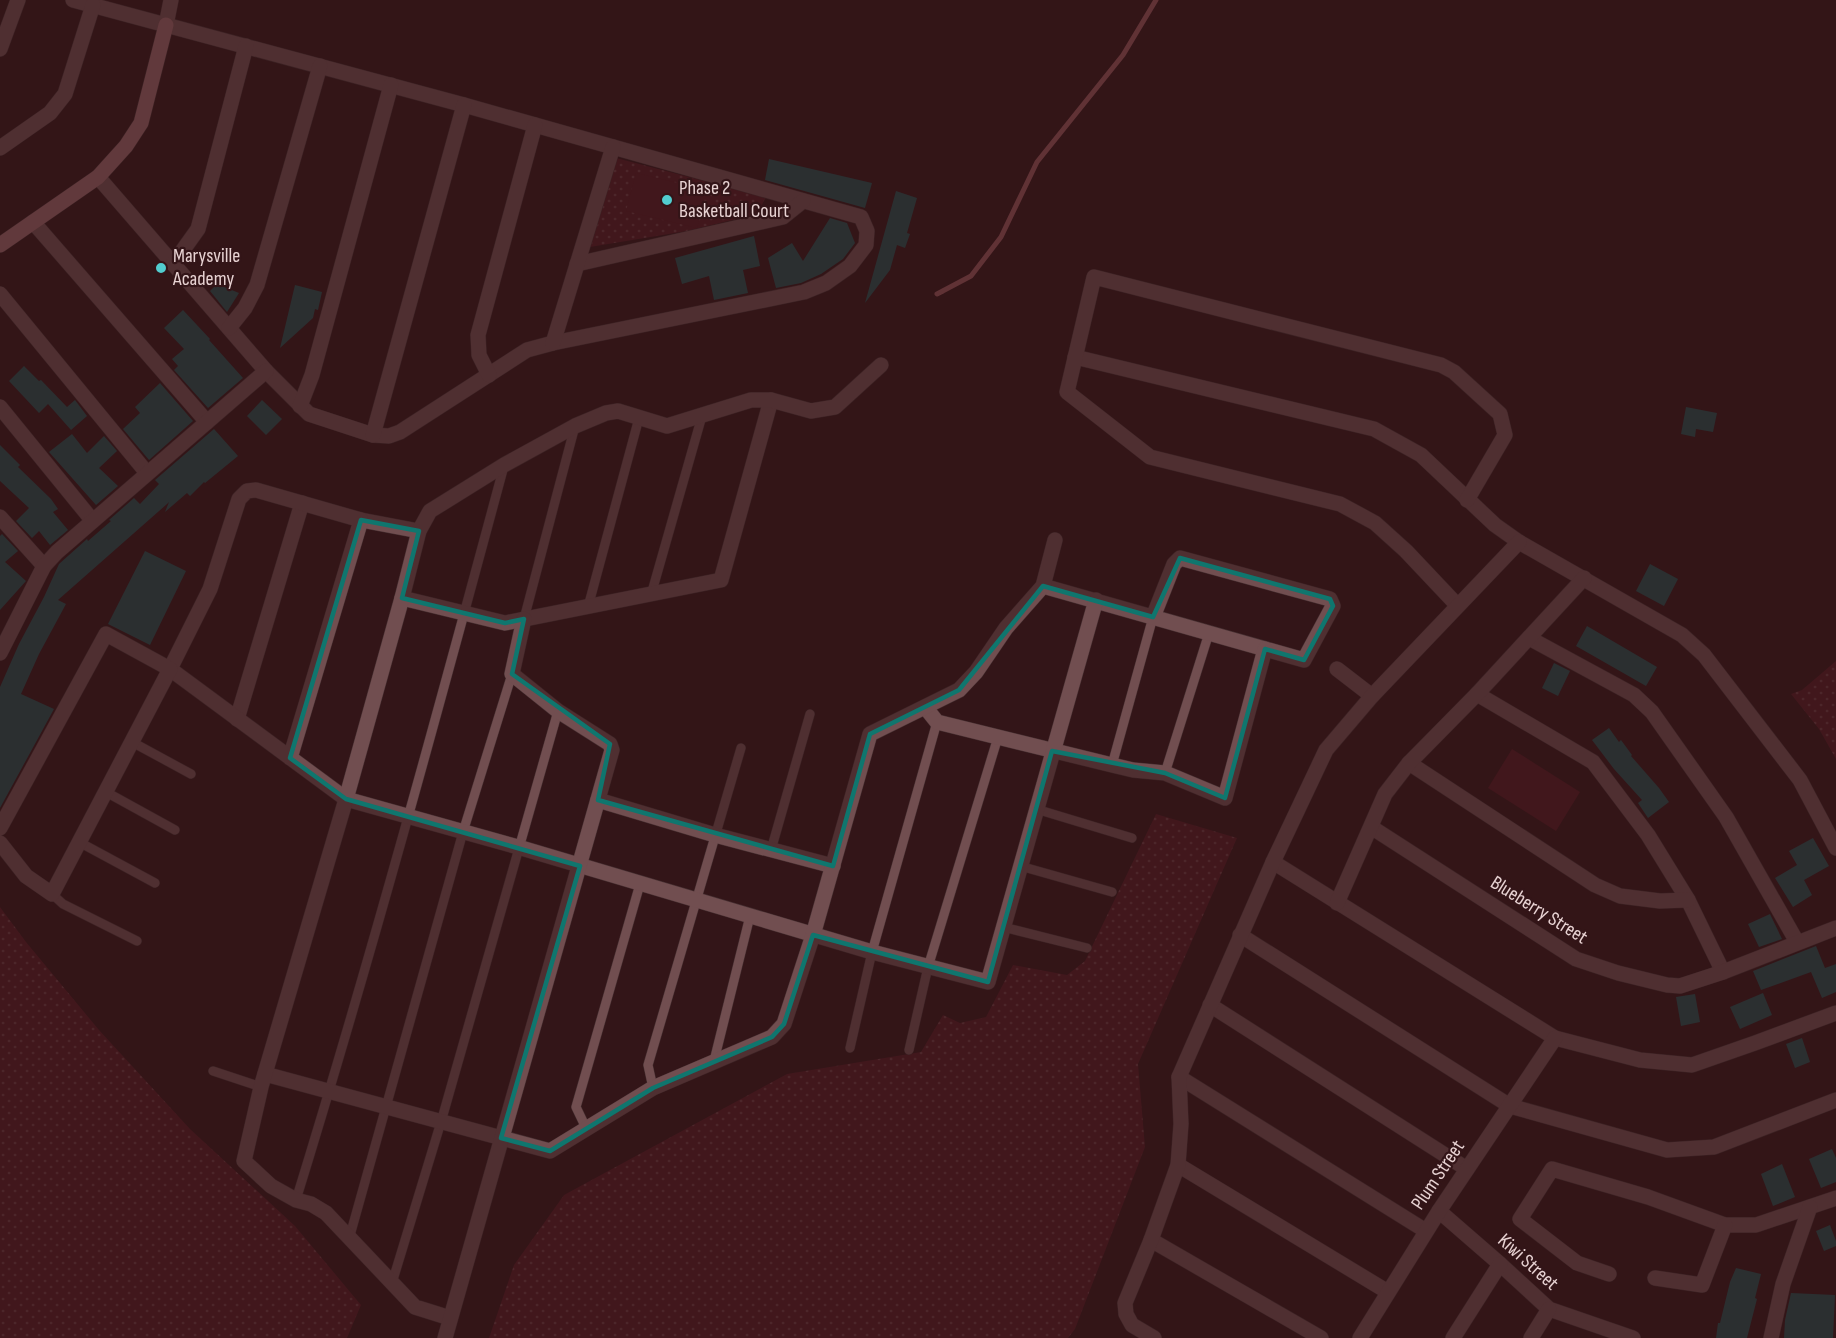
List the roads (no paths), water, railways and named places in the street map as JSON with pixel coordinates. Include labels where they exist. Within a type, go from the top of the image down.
[{"type":"street","points":[[0,49],[18,0]]},
{"type":"street","points":[[73,0],[392,85],[861,217],[867,231],[866,245],[850,266],[826,283],[804,292],[527,350],[400,432],[389,436],[373,435],[309,414],[300,406],[266,372],[98,177]]},
{"type":"street","points":[[0,244],[98,177],[126,146],[141,123],[171,0]]},
{"type":"street","points":[[0,148],[50,113],[65,94],[93,5]]},
{"type":"street","points":[[173,264],[198,229],[246,46]]},
{"type":"street","points":[[229,328],[245,308],[257,285],[320,66]]},
{"type":"street","points":[[300,406],[312,375],[392,85]]},
{"type":"street","points":[[373,435],[464,105]]},
{"type":"street","points":[[489,375],[479,355],[478,335],[535,125]]},
{"type":"street","points":[[553,343],[613,147]]},
{"type":"street","points":[[577,264],[783,217],[803,201]]},
{"type":"street","points":[[33,222],[207,422]]},
{"type":"street","points":[[1457,605],[1376,523],[1340,504],[1150,457],[1067,392],[1094,277],[1441,365],[1454,372],[1500,414],[1505,435],[1467,500]]},
{"type":"street","points":[[0,294],[147,473]]},
{"type":"street","points":[[1075,357],[1374,429],[1421,455],[1495,525],[1519,542],[1682,635],[1704,655],[1800,780],[1836,848]]},
{"type":"street","points":[[450,1318],[414,1307],[326,1213],[271,1186],[244,1161],[263,1080],[346,799],[419,531],[430,511],[504,465],[575,426],[606,412],[618,411],[667,426],[751,400],[771,400],[811,411],[835,407],[881,365]]},
{"type":"street","points":[[2,643],[44,566],[57,552],[266,372]]},
{"type":"street","points":[[402,598],[505,623],[722,580],[771,400]]},
{"type":"street","points":[[0,407],[92,520]]},
{"type":"street","points":[[0,843],[26,876],[52,894],[210,589],[239,499],[247,491],[256,490],[361,520],[419,531]]},
{"type":"street","points":[[237,719],[302,503]]},
{"type":"street","points":[[0,517],[44,566]]},
{"type":"street","points":[[290,758],[361,520]]},
{"type":"street","points":[[263,1080],[329,1092],[550,1151],[653,1088],[761,1042],[779,1031],[784,1023],[813,934],[870,734],[959,690],[976,672],[1006,628],[1043,586],[1055,540]]},
{"type":"street","points":[[1154,1338],[1132,1325],[1125,1314],[1125,1303],[1151,1240],[1178,1164],[1181,1124],[1179,1077],[1273,862],[1326,750],[1372,696],[1519,542]]},
{"type":"street","points":[[1043,586],[1304,660],[1333,606],[1330,599],[1180,558],[1174,564],[1153,617]]},
{"type":"street","points":[[1337,903],[1385,794],[1409,763],[1477,694],[1584,578]]},
{"type":"street","points":[[0,828],[106,634],[170,669],[346,799],[518,847],[872,952],[988,982],[1096,600]]},
{"type":"street","points":[[445,1338],[612,750],[610,744],[558,711],[512,674],[524,619]]},
{"type":"street","points":[[1529,638],[1634,694],[1652,712],[1726,818],[1797,942]]},
{"type":"street","points":[[925,707],[937,722],[1132,770],[1165,773],[1225,798],[1265,649]]},
{"type":"street","points":[[1337,669],[1372,696]]},
{"type":"street","points":[[1477,694],[1593,762],[1648,835],[1688,900],[1723,972]]},
{"type":"street","points":[[1409,763],[1595,885],[1620,896],[1660,901],[1688,900]]},
{"type":"street","points":[[598,800],[715,835],[833,866]]},
{"type":"street","name":"Blueberry Street","points":[[1371,827],[1576,959],[1618,973],[1667,985],[1680,986],[1723,972],[1836,928]]},
{"type":"street","points":[[1273,862],[1555,1038],[1640,1060],[1692,1065],[1836,1013]]},
{"type":"street","points":[[1240,935],[1510,1106],[1667,1150],[1714,1147],[1836,1100]]},
{"type":"street","points":[[1210,1005],[1467,1169]]},
{"type":"street","name":"Plum Street","points":[[1360,1338],[1439,1211],[1555,1038]]},
{"type":"street","points":[[1179,1077],[1426,1231]]},
{"type":"street","points":[[1178,1164],[1388,1292]]},
{"type":"street","points":[[1609,1274],[1577,1263],[1520,1219],[1552,1169],[1648,1197],[1725,1224],[1756,1225],[1836,1198]]},
{"type":"street","points":[[1771,1338],[1783,1284],[1810,1207]]},
{"type":"street","name":"Kiwi Street","points":[[1439,1211],[1549,1309],[1623,1337]]},
{"type":"street","points":[[1655,1278],[1702,1285],[1725,1224]]},
{"type":"street","points":[[1151,1240],[1321,1338]]},
{"type":"street","points":[[1453,1338],[1500,1264]]},
{"type":"street","points":[[1531,1338],[1549,1309]]},
{"type":"lane","points":[[651,595],[702,416]]},
{"type":"lane","points":[[588,607],[639,418]]},
{"type":"lane","points":[[524,619],[575,426]]},
{"type":"lane","points":[[296,1200],[408,816],[504,465]]},
{"type":"lane","points":[[1112,765],[1153,617]]},
{"type":"lane","points":[[1165,773],[1209,633]]},
{"type":"lane","points":[[349,1239],[463,832],[512,674]]},
{"type":"lane","points":[[392,1283],[441,1122],[558,711]]},
{"type":"lane","points":[[771,850],[810,714]]},
{"type":"lane","points":[[850,1048],[872,952],[937,722]]},
{"type":"lane","points":[[909,1050],[928,967],[998,737]]},
{"type":"lane","points":[[132,742],[191,774]]},
{"type":"lane","points":[[653,1088],[648,1065],[741,748]]},
{"type":"lane","points":[[106,792],[175,830]]},
{"type":"lane","points":[[1036,809],[1131,838]]},
{"type":"lane","points":[[80,842],[155,883]]},
{"type":"lane","points":[[1020,866],[1112,892]]},
{"type":"lane","points":[[587,1130],[576,1107],[640,884]]},
{"type":"lane","points":[[52,894],[63,904],[137,942]]},
{"type":"lane","points":[[714,1061],[750,916]]},
{"type":"lane","points":[[1003,927],[1087,948]]},
{"type":"lane","points":[[213,1071],[263,1080]]},
{"type":"waterway","points":[[943,291],[937,294],[971,276],[1001,237],[1037,162],[1123,55],[1156,0]]},
{"type":"place","name":"Phase 2 Basketball Court","points":[[667,200]]},
{"type":"place","name":"Marysville Academy","points":[[161,268]]}]
